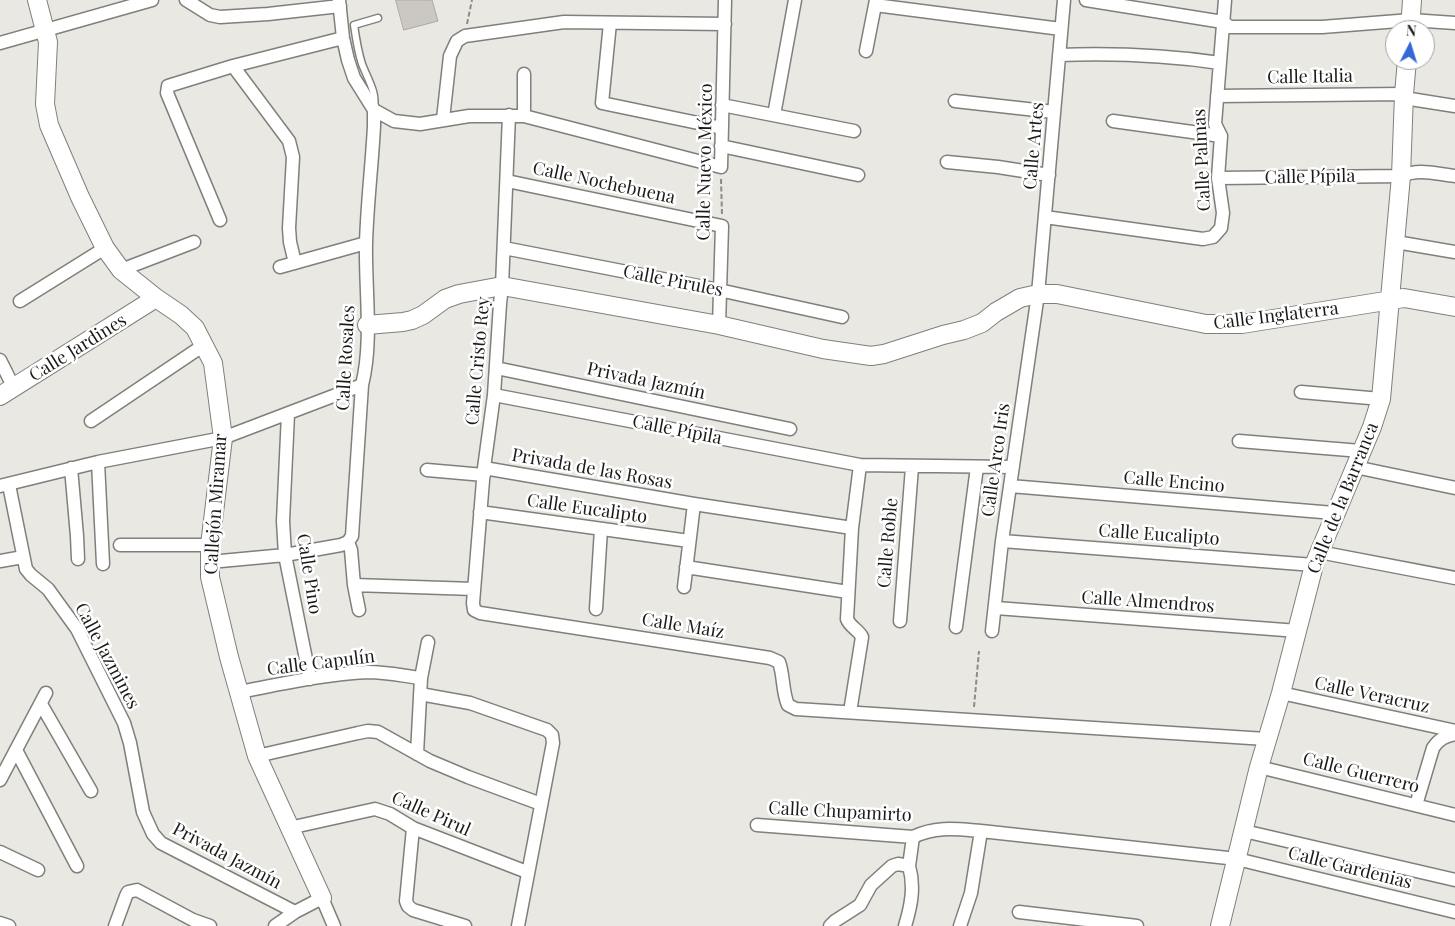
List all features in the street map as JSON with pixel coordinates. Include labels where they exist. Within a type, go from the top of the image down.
[{"type":"street","name":"Callejón Miramar","points":[[37,0],[48,42],[46,104],[49,125],[80,197],[105,248],[121,270],[181,315],[195,328],[213,363],[223,438],[210,553],[210,577],[257,756],[322,898]]},
{"type":"street","points":[[0,43],[152,0]]},
{"type":"street","points":[[186,0],[210,15],[220,17],[268,14],[339,3],[343,38],[354,78],[374,110],[394,121],[420,124],[469,116],[524,116],[721,167]]},
{"type":"street","name":"Calle Nuevo México","points":[[721,167],[725,0]]},
{"type":"street","points":[[774,115],[796,0]]},
{"type":"street","name":"Calle Artes","points":[[1038,294],[1064,0]]},
{"type":"street","points":[[1086,0],[1223,22],[1230,27],[1385,26]]},
{"type":"street","name":"Calle Palmas","points":[[1045,217],[1202,239],[1213,237],[1221,228],[1223,213],[1218,178],[1221,136],[1215,124],[1225,0]]},
{"type":"street","points":[[1410,20],[1412,0]]},
{"type":"street","points":[[866,51],[875,2],[936,6],[1061,29]]},
{"type":"street","points":[[443,120],[450,56],[457,41],[465,36],[564,22],[725,24]]},
{"type":"street","points":[[610,23],[602,103],[722,128]]},
{"type":"street","points":[[1435,24],[1455,23]]},
{"type":"street","points":[[220,220],[167,93],[168,86],[233,66],[343,38]]},
{"type":"street","points":[[1059,55],[1130,54],[1176,57],[1220,63]]},
{"type":"street","points":[[233,66],[289,141],[292,148],[289,235],[295,263]]},
{"type":"street","name":"Calle de la Barranca","points":[[1226,925],[1237,859],[1259,766],[1281,693],[1316,559],[1372,427],[1381,399],[1396,242],[1406,70]]},
{"type":"street","points":[[524,74],[524,116]]},
{"type":"street","name":"Calle Italia","points":[[1217,96],[1404,96],[1455,106]]},
{"type":"street","points":[[955,101],[1054,112]]},
{"type":"street","points":[[722,105],[854,131]]},
{"type":"street","name":"Calle Rosales","points":[[348,542],[352,536],[362,385],[366,373],[366,243],[374,110]]},
{"type":"street","name":"Calle Cristo Rey","points":[[474,610],[472,603],[484,472],[494,395],[502,286],[509,116]]},
{"type":"street","points":[[1114,121],[1221,136]]},
{"type":"street","points":[[721,146],[858,175]]},
{"type":"street","points":[[946,162],[1049,175]]},
{"type":"street","name":"Calle Pípila","points":[[1218,178],[1401,176],[1419,171],[1455,176]]},
{"type":"street","name":"Calle Nochebuena","points":[[507,181],[722,226]]},
{"type":"street","name":"Calle Nuevo México","points":[[719,325],[722,226]]},
{"type":"street","points":[[121,270],[194,242]]},
{"type":"street","points":[[1396,242],[1455,252]]},
{"type":"street","points":[[280,266],[366,243]]},
{"type":"street","points":[[20,301],[105,248]]},
{"type":"street","name":"Calle Pirules","points":[[504,248],[719,290],[842,317]]},
{"type":"street","points":[[367,325],[412,320],[423,315],[445,299],[459,294],[502,286],[719,325]]},
{"type":"street","name":"Calle Inglaterra","points":[[823,349],[871,356],[884,354],[982,323],[1020,298],[1038,294],[1057,294],[1206,324],[1222,325],[1242,324],[1404,298],[1455,307]]},
{"type":"street","name":"Calle Arco Iris","points":[[992,631],[1002,541],[1038,294]]},
{"type":"street","name":"Calle Jardines","points":[[7,392],[156,298]]},
{"type":"street","name":"Calle Pirules","points":[[719,325],[823,349]]},
{"type":"street","points":[[91,422],[204,345]]},
{"type":"street","points":[[0,360],[7,392]]},
{"type":"street","name":"Privada Jazmín","points":[[496,368],[790,428]]},
{"type":"street","name":"Calle Jazmines","points":[[136,768],[124,723],[77,629],[48,589],[26,569],[4,485],[98,462],[223,438],[362,385]]},
{"type":"street","points":[[1302,392],[1381,399]]},
{"type":"street","name":"Calle Pípila","points":[[494,395],[860,466]]},
{"type":"street","name":"Calle Pino","points":[[288,414],[283,521],[285,555],[310,679]]},
{"type":"street","points":[[1238,441],[1358,459],[1455,488]]},
{"type":"street","points":[[98,462],[103,564]]},
{"type":"street","points":[[1014,467],[860,466],[852,528],[848,622],[862,637],[850,712],[1266,739]]},
{"type":"street","name":"Calle Roble","points":[[900,622],[912,467]]},
{"type":"street","points":[[956,627],[977,467]]},
{"type":"street","points":[[71,468],[78,559]]},
{"type":"street","name":"Privada de las Rosas","points":[[427,470],[484,472],[694,504]]},
{"type":"street","name":"Calle Encino","points":[[1010,486],[1334,513]]},
{"type":"street","points":[[684,587],[694,504],[852,528]]},
{"type":"street","name":"Calle Eucalipto","points":[[480,512],[689,541]]},
{"type":"street","points":[[596,610],[602,529]]},
{"type":"street","name":"Calle Eucalipto","points":[[1002,541],[1316,559],[1455,578]]},
{"type":"street","points":[[120,546],[210,553],[285,555],[341,545],[348,542],[351,550],[354,585],[359,610]]},
{"type":"street","points":[[0,561],[23,557]]},
{"type":"street","points":[[686,567],[848,592]]},
{"type":"street","points":[[354,585],[474,589]]},
{"type":"street","name":"Calle Almendros","points":[[996,608],[1298,631]]},
{"type":"street","name":"Calle Maíz","points":[[474,610],[480,613],[770,658],[779,662],[782,670],[784,697],[788,705],[796,709],[850,712]]},
{"type":"street","points":[[417,754],[421,678],[428,642]]},
{"type":"street","name":"Calle Capulín","points":[[239,692],[310,679],[368,672],[421,678]]},
{"type":"street","name":"Calle Veracruz","points":[[1281,693],[1455,732]]},
{"type":"street","points":[[420,694],[470,703],[547,730],[552,735],[553,743],[518,926]]},
{"type":"street","points":[[0,780],[43,698],[91,791]]},
{"type":"street","points":[[257,756],[368,731],[378,732],[417,754],[468,777],[540,804]]},
{"type":"street","points":[[1416,805],[1433,748],[1437,741],[1455,732]]},
{"type":"street","points":[[16,750],[77,866]]},
{"type":"street","name":"Calle Guerrero","points":[[1259,766],[1455,815]]},
{"type":"street","name":"Privada Jazmín","points":[[136,768],[145,818],[153,834],[161,843],[295,912]]},
{"type":"street","name":"Calle Pirul","points":[[289,828],[375,809],[390,814],[413,828],[527,872]]},
{"type":"street","name":"Calle Chupamirto","points":[[757,825],[913,837],[923,832],[940,828],[1237,859]]},
{"type":"street","points":[[413,828],[406,901],[408,906],[413,910],[465,926]]},
{"type":"street","points":[[960,926],[971,893],[981,831]]},
{"type":"street","points":[[1244,831],[1455,880]]},
{"type":"street","points":[[905,926],[912,905],[913,878],[909,866],[913,837]]},
{"type":"street","points":[[0,852],[38,870]]},
{"type":"street","name":"Calle Gardenias","points":[[1237,859],[1455,912]]},
{"type":"street","points":[[830,926],[860,905],[871,885],[892,866],[898,864],[909,866]]},
{"type":"street","points":[[115,926],[126,896],[132,890],[136,890],[193,920],[210,926]]},
{"type":"street","points":[[275,926],[295,912],[322,898],[334,926]]},
{"type":"street","points":[[1019,912],[1137,926]]},
{"type":"street","points":[[0,923],[8,926]]},
{"type":"lane","points":[[374,110],[376,98],[362,64],[354,25],[378,18]]},
{"type":"path","points":[[465,36],[472,0]]},
{"type":"path","name":"Calle Nuevo México","points":[[721,167],[722,226]]},
{"type":"path","points":[[973,720],[979,651]]},
{"type":"building","points":[[396,0],[432,0],[438,21],[404,30]]}]
